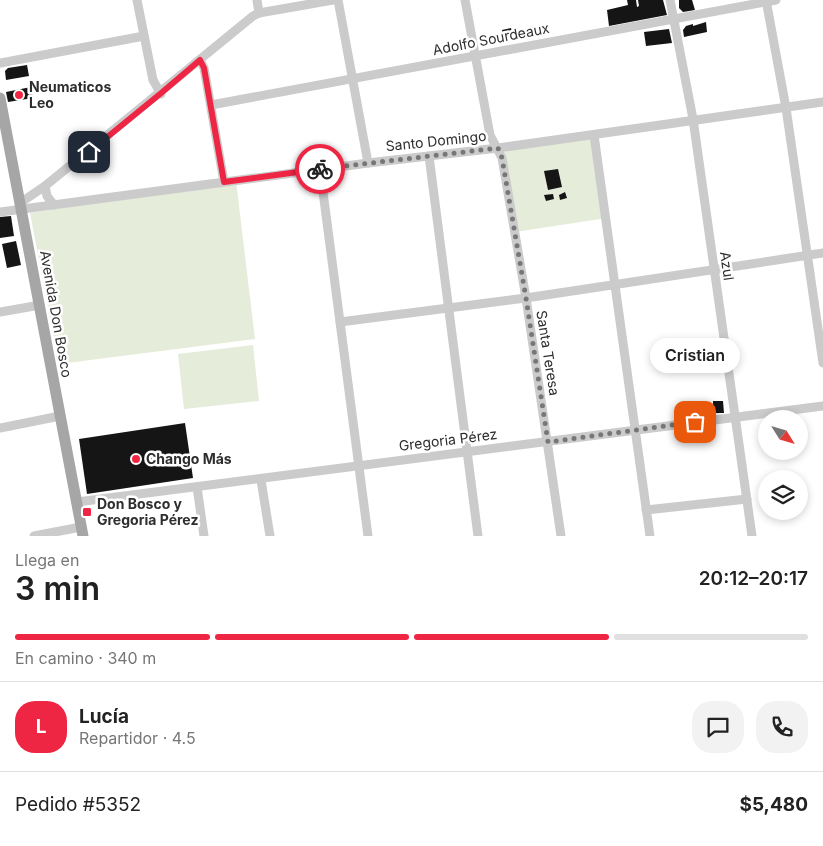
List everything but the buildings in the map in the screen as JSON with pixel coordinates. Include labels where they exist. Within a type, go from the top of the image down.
[{"type":"main road","name":"Avenida Don Bosco","points":[[0,98],[82,531]]},
{"type":"street","points":[[136,0],[153,80],[160,94]]},
{"type":"street","points":[[257,0],[260,13]]},
{"type":"street","points":[[21,206],[253,16],[260,13],[333,0]]},
{"type":"street","points":[[338,0],[368,163]]},
{"type":"street","name":"Santa Teresa","points":[[465,0],[490,135],[502,158],[526,298],[560,536]]},
{"type":"street","name":"Azul","points":[[670,0],[693,120],[752,536]]},
{"type":"street","name":"Adolfo Sourdeaux","points":[[211,105],[354,80],[776,0]]},
{"type":"street","points":[[766,1],[786,108],[823,363]]},
{"type":"street","points":[[0,63],[144,36]]},
{"type":"street","points":[[200,60],[204,68],[224,182]]},
{"type":"street","name":"Santo Domingo","points":[[0,212],[21,206],[54,205],[368,163],[498,148],[823,102]]},
{"type":"street","points":[[594,135],[650,536]]},
{"type":"street","points":[[429,156],[478,536]]},
{"type":"street","points":[[320,170],[368,536]]},
{"type":"street","points":[[46,186],[47,196],[54,205]]},
{"type":"street","points":[[340,322],[526,298],[823,253]]},
{"type":"street","points":[[0,312],[40,305]]},
{"type":"street","name":"Gregoria Pérez","points":[[77,502],[262,480],[359,465],[823,406]]},
{"type":"street","points":[[0,428],[60,416]]},
{"type":"street","points":[[262,480],[270,536]]},
{"type":"street","points":[[197,487],[204,536]]},
{"type":"street","points":[[646,510],[747,499]]},
{"type":"street","points":[[34,536],[82,531]]},
{"type":"green space","points":[[594,135],[607,218],[515,232],[498,148]]},
{"type":"green space","points":[[236,181],[255,339],[59,364],[30,213]]},
{"type":"green space","points":[[253,345],[259,401],[184,409],[178,354]]},
{"type":"way so far","points":[[320,169],[498,148],[502,158],[515,232],[548,442],[695,422]]},
{"type":"place","name":"Neumaticos Leo","points":[[19,95]]},
{"type":"place","name":"Cristian","points":[[695,422]]},
{"type":"place","name":"Chango Más","points":[[136,459]]},
{"type":"place","name":"Don Bosco y Gregoria Pérez","points":[[87,512]]},
{"type":"route","points":[[89,152],[200,60],[204,68],[224,182],[320,169]]}]
